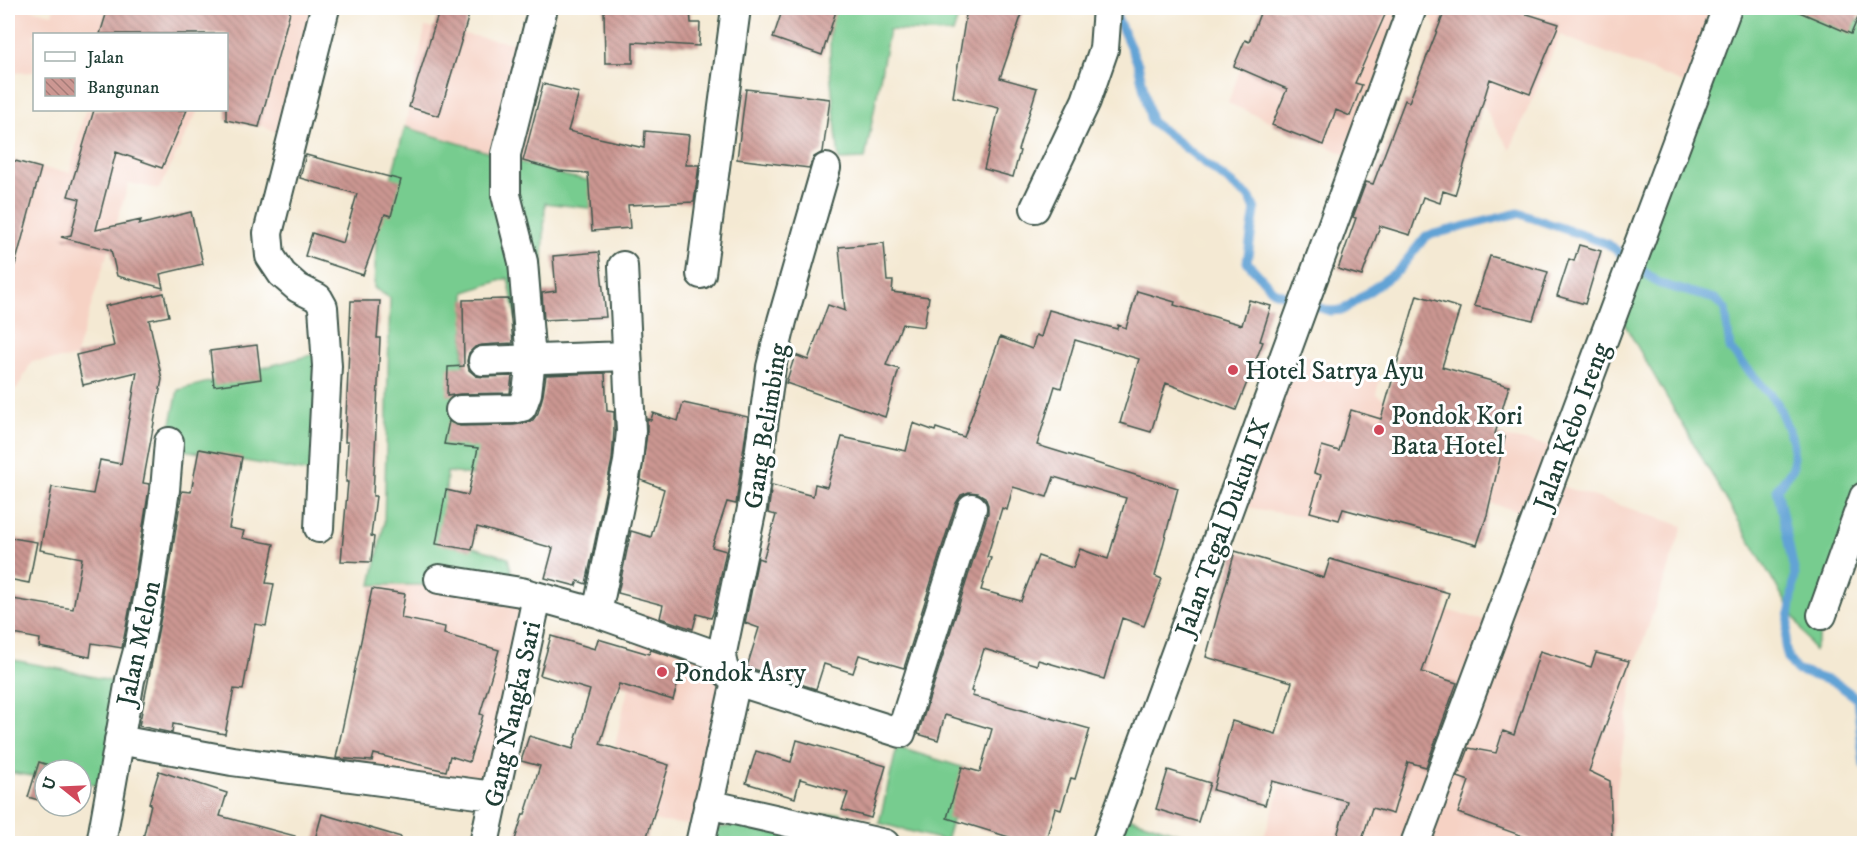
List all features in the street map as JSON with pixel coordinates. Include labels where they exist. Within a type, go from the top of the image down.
[{"type":"street","points":[[319,528],[327,366],[323,307],[318,298],[298,288],[282,274],[270,256],[268,233],[326,8]]},
{"type":"street","points":[[460,410],[514,410],[522,407],[527,393],[531,360],[523,262],[506,195],[506,154],[543,8]]},
{"type":"street","points":[[701,274],[736,8]]},
{"type":"street","points":[[1035,208],[1086,101],[1104,49],[1107,8]]},
{"type":"street","name":"Jalan Tegal Dukuh IX","points":[[1106,843],[1412,8]]},
{"type":"street","name":"Jalan Kebo Ireng","points":[[1415,843],[1727,8]]},
{"type":"street","name":"Gang Belimbing","points":[[721,657],[752,508],[771,367],[826,168]]},
{"type":"street","points":[[597,613],[628,462],[631,431],[623,266]]},
{"type":"street","points":[[483,361],[627,356]]},
{"type":"street","name":"Jalan Melon","points":[[101,843],[118,740],[150,594],[165,490],[169,442]]},
{"type":"street","points":[[1822,615],[1864,497]]},
{"type":"street","points":[[721,657],[724,670],[736,681],[901,733],[972,508]]},
{"type":"street","points":[[439,579],[521,592],[537,597]]},
{"type":"street","name":"Gang Nangka Sari","points":[[484,843],[537,597],[597,613],[721,657]]},
{"type":"street","points":[[700,843],[736,681]]},
{"type":"street","points":[[118,740],[232,761],[493,796]]},
{"type":"street","points":[[708,804],[885,843]]},
{"type":"shaded area","points":[[8,8],[28,8],[52,14],[54,8],[316,8],[301,43],[284,135],[225,111],[228,111],[228,33],[33,33],[33,72],[8,73]]},
{"type":"shaded area","points":[[1263,8],[1417,8],[1347,155],[1228,103]]},
{"type":"shaded area","points":[[1425,8],[1729,8],[1699,89],[1560,35],[1510,150]]},
{"type":"shaded area","points":[[425,27],[540,48],[525,163],[405,127]]},
{"type":"shaded area","points":[[85,111],[198,111],[159,189],[129,183],[75,358],[32,361],[17,389],[8,388],[8,164],[70,172]]},
{"type":"shaded area","points":[[1278,347],[1380,378],[1376,394],[1420,422],[1564,448],[1556,484],[1683,526],[1635,665],[1617,788],[1612,843],[1262,843],[1325,655],[1316,577],[1492,622],[1540,517],[1399,478],[1355,469],[1337,523],[1224,501]]},
{"type":"shaded area","points":[[371,585],[546,585],[496,807],[337,788]]},
{"type":"shaded area","points":[[646,613],[699,634],[749,668],[717,828],[601,815]]},
{"type":"green space","points":[[834,8],[961,8],[953,33],[889,30],[865,159],[839,160],[830,71],[830,19]]},
{"type":"green space","points":[[1729,8],[1829,8],[1864,23],[1864,513],[1814,651],[1615,308]]},
{"type":"green space","points":[[405,127],[566,176],[603,183],[625,212],[545,203],[541,320],[517,321],[508,278],[465,292],[463,367],[457,423],[487,434],[479,476],[447,472],[443,537],[508,558],[515,585],[371,585],[384,524],[390,298],[374,288],[377,230]]},
{"type":"green space","points":[[319,353],[313,473],[166,447],[178,390]]},
{"type":"green space","points":[[8,659],[122,684],[115,788],[93,785],[93,758],[33,758],[33,776],[8,772]]},
{"type":"green space","points":[[897,747],[968,769],[946,841],[879,823]]},
{"type":"green space","points":[[1113,812],[1207,843],[1102,844]]},
{"type":"green space","points":[[841,813],[835,843],[714,844],[717,828]]},
{"type":"building","points":[[108,8],[291,8],[259,127],[226,120],[228,33],[100,33]]},
{"type":"building","points":[[440,8],[471,8],[439,116],[409,107]]},
{"type":"building","points":[[604,8],[690,8],[691,23],[700,23],[699,46],[633,42],[633,63],[605,63]]},
{"type":"building","points":[[783,8],[837,8],[822,55],[773,38]]},
{"type":"building","points":[[967,8],[1024,8],[1000,78],[1037,88],[1018,150],[1020,151],[1013,177],[984,169],[999,108],[953,97]]},
{"type":"building","points":[[1262,8],[1388,8],[1355,83],[1362,85],[1350,116],[1336,110],[1323,145],[1272,125],[1287,89],[1234,66],[1245,40],[1249,42]]},
{"type":"building","points":[[1446,8],[1508,8],[1559,24],[1530,94],[1490,79],[1455,195],[1443,191],[1440,203],[1423,197],[1410,235],[1380,226],[1362,276],[1338,269],[1366,182],[1373,184],[1405,100],[1409,102]]},
{"type":"building","points":[[1790,8],[1862,8],[1851,34]]},
{"type":"building","points":[[543,84],[579,93],[568,131],[644,148],[645,131],[689,135],[686,165],[699,165],[694,202],[628,205],[630,228],[592,231],[588,173],[559,171],[523,161]]},
{"type":"building","points":[[746,89],[830,99],[823,152],[814,157],[809,168],[737,159]]},
{"type":"building","points":[[94,111],[187,111],[162,168],[116,152],[96,230],[141,220],[139,225],[191,212],[203,264],[160,274],[163,288],[117,276],[111,250],[61,237],[71,235],[80,199],[68,196]]},
{"type":"building","points":[[306,155],[401,180],[391,216],[385,214],[363,275],[305,256],[312,233],[343,243],[357,194],[300,178]]},
{"type":"building","points":[[8,159],[41,168],[15,265],[8,264]]},
{"type":"building","points":[[884,243],[887,281],[893,281],[892,292],[929,297],[924,327],[902,324],[886,365],[899,369],[885,417],[786,383],[795,355],[808,360],[828,305],[845,311],[839,247]]},
{"type":"building","points":[[1579,245],[1601,251],[1585,304],[1557,296],[1569,259],[1574,261]]},
{"type":"building","points":[[599,252],[606,317],[544,320],[542,293],[556,291],[553,256]]},
{"type":"building","points":[[1490,256],[1548,272],[1533,320],[1474,306]]},
{"type":"building","points":[[1137,291],[1175,302],[1174,305],[1242,325],[1249,300],[1271,306],[1260,341],[1263,342],[1236,410],[1166,383],[1151,432],[1120,423],[1139,359],[1075,340],[1061,388],[1055,386],[1037,445],[1178,488],[1155,576],[1162,579],[1144,626],[1122,618],[1104,679],[1038,660],[1037,665],[984,649],[971,691],[974,692],[972,696],[1090,729],[1075,779],[1071,778],[1061,810],[1055,808],[1045,843],[1010,843],[1012,838],[947,818],[962,767],[980,772],[992,729],[945,715],[938,740],[918,734],[988,513],[985,497],[969,492],[961,495],[956,503],[904,668],[859,655],[853,673],[824,664],[816,689],[747,667],[759,628],[745,623],[758,558],[763,560],[776,515],[768,513],[772,485],[813,496],[815,484],[827,487],[842,437],[906,451],[913,423],[935,431],[936,428],[964,437],[1000,337],[1032,349],[1036,335],[1041,337],[1049,310],[1117,329],[1118,325],[1126,328]],"holes":[[[1054,477],[1126,498],[1108,559],[1080,549],[1073,568],[1038,556],[1021,601],[981,590],[991,558],[987,557],[1002,508],[1007,510],[1013,487],[1047,497]]]},
{"type":"building","points":[[164,293],[169,316],[149,320],[162,379],[143,483],[149,484],[149,488],[122,648],[92,643],[90,657],[39,647],[40,639],[8,633],[13,599],[73,609],[82,558],[40,550],[52,487],[93,494],[100,460],[121,464],[137,372],[83,385],[76,355],[114,346],[105,306]]},
{"type":"building","points":[[1417,295],[1460,308],[1442,367],[1509,386],[1495,434],[1505,437],[1487,515],[1477,545],[1343,509],[1339,520],[1310,512],[1321,475],[1314,473],[1322,446],[1339,451],[1351,410],[1381,419]]},
{"type":"building","points":[[509,299],[513,343],[475,347],[469,353],[467,361],[469,370],[476,376],[512,376],[510,393],[447,396],[448,367],[464,366],[463,300]]},
{"type":"building","points":[[351,301],[380,301],[373,496],[376,496],[371,536],[374,537],[371,562],[341,561],[348,482],[346,482],[348,442],[345,442]]},
{"type":"building","points":[[257,345],[261,379],[214,386],[210,351]]},
{"type":"building","points":[[605,373],[607,411],[614,412],[612,460],[586,584],[578,581],[576,586],[545,578],[553,548],[477,527],[472,550],[436,544],[446,490],[468,495],[478,448],[444,444],[449,421],[460,426],[526,423],[533,420],[538,413],[546,375]]},
{"type":"building","points":[[683,403],[748,417],[736,504],[727,502],[712,547],[726,551],[713,613],[711,618],[697,614],[693,629],[660,618],[663,605],[618,593],[631,531],[651,537],[664,489],[641,480],[647,419],[651,420],[653,413],[678,421]]},
{"type":"building","points":[[199,449],[242,457],[229,528],[244,531],[242,538],[274,544],[266,583],[274,584],[266,626],[255,624],[243,690],[234,689],[225,734],[173,724],[172,733],[139,726],[165,597],[182,491],[191,492]]},
{"type":"building","points":[[12,538],[37,542],[29,583],[8,579]]},
{"type":"building","points":[[1235,551],[1324,578],[1330,559],[1449,593],[1422,672],[1457,683],[1426,767],[1408,762],[1393,814],[1372,808],[1361,843],[1335,843],[1347,801],[1272,781],[1265,805],[1213,790],[1232,721],[1276,734],[1292,682],[1206,657]]},
{"type":"building","points":[[372,589],[405,594],[401,618],[445,627],[444,634],[499,650],[469,762],[450,756],[446,771],[374,754],[372,761],[336,758]]},
{"type":"building","points":[[551,636],[595,649],[598,639],[649,654],[651,650],[684,661],[673,700],[619,684],[600,744],[669,765],[645,843],[514,843],[540,766],[521,761],[529,736],[573,749],[590,690],[540,675]]},
{"type":"building","points":[[1540,651],[1591,667],[1596,653],[1629,661],[1589,771],[1610,781],[1612,843],[1542,843],[1458,813],[1469,781],[1458,777],[1469,748],[1496,753],[1503,731],[1514,735]]},
{"type":"building","points":[[797,740],[886,766],[871,818],[842,810],[848,793],[800,779],[795,798],[746,783],[756,751],[791,762]]},
{"type":"building","points":[[1168,770],[1210,783],[1198,822],[1156,809]]},
{"type":"building","points":[[159,771],[227,793],[220,816],[295,836],[294,843],[142,843],[151,804],[149,803]]},
{"type":"building","points":[[33,781],[33,798],[28,797]]},
{"type":"building","points":[[322,814],[401,837],[400,843],[314,843]]},
{"type":"waterway","points":[[1115,13],[1138,64],[1151,121],[1250,198],[1255,210],[1247,262],[1273,291],[1330,311],[1343,310],[1399,270],[1426,236],[1518,213],[1608,244],[1660,284],[1715,299],[1725,309],[1730,349],[1777,403],[1793,441],[1793,468],[1777,489],[1795,575],[1785,646],[1788,658],[1796,670],[1836,683],[1857,698],[1864,765]]},
{"type":"place","name":"Hotel Satrya Ayu","points":[[1233,370]]},
{"type":"place","name":"Pondok Kori Bata Hotel","points":[[1379,430]]},
{"type":"place","name":"Pondok Asry","points":[[662,672]]}]
